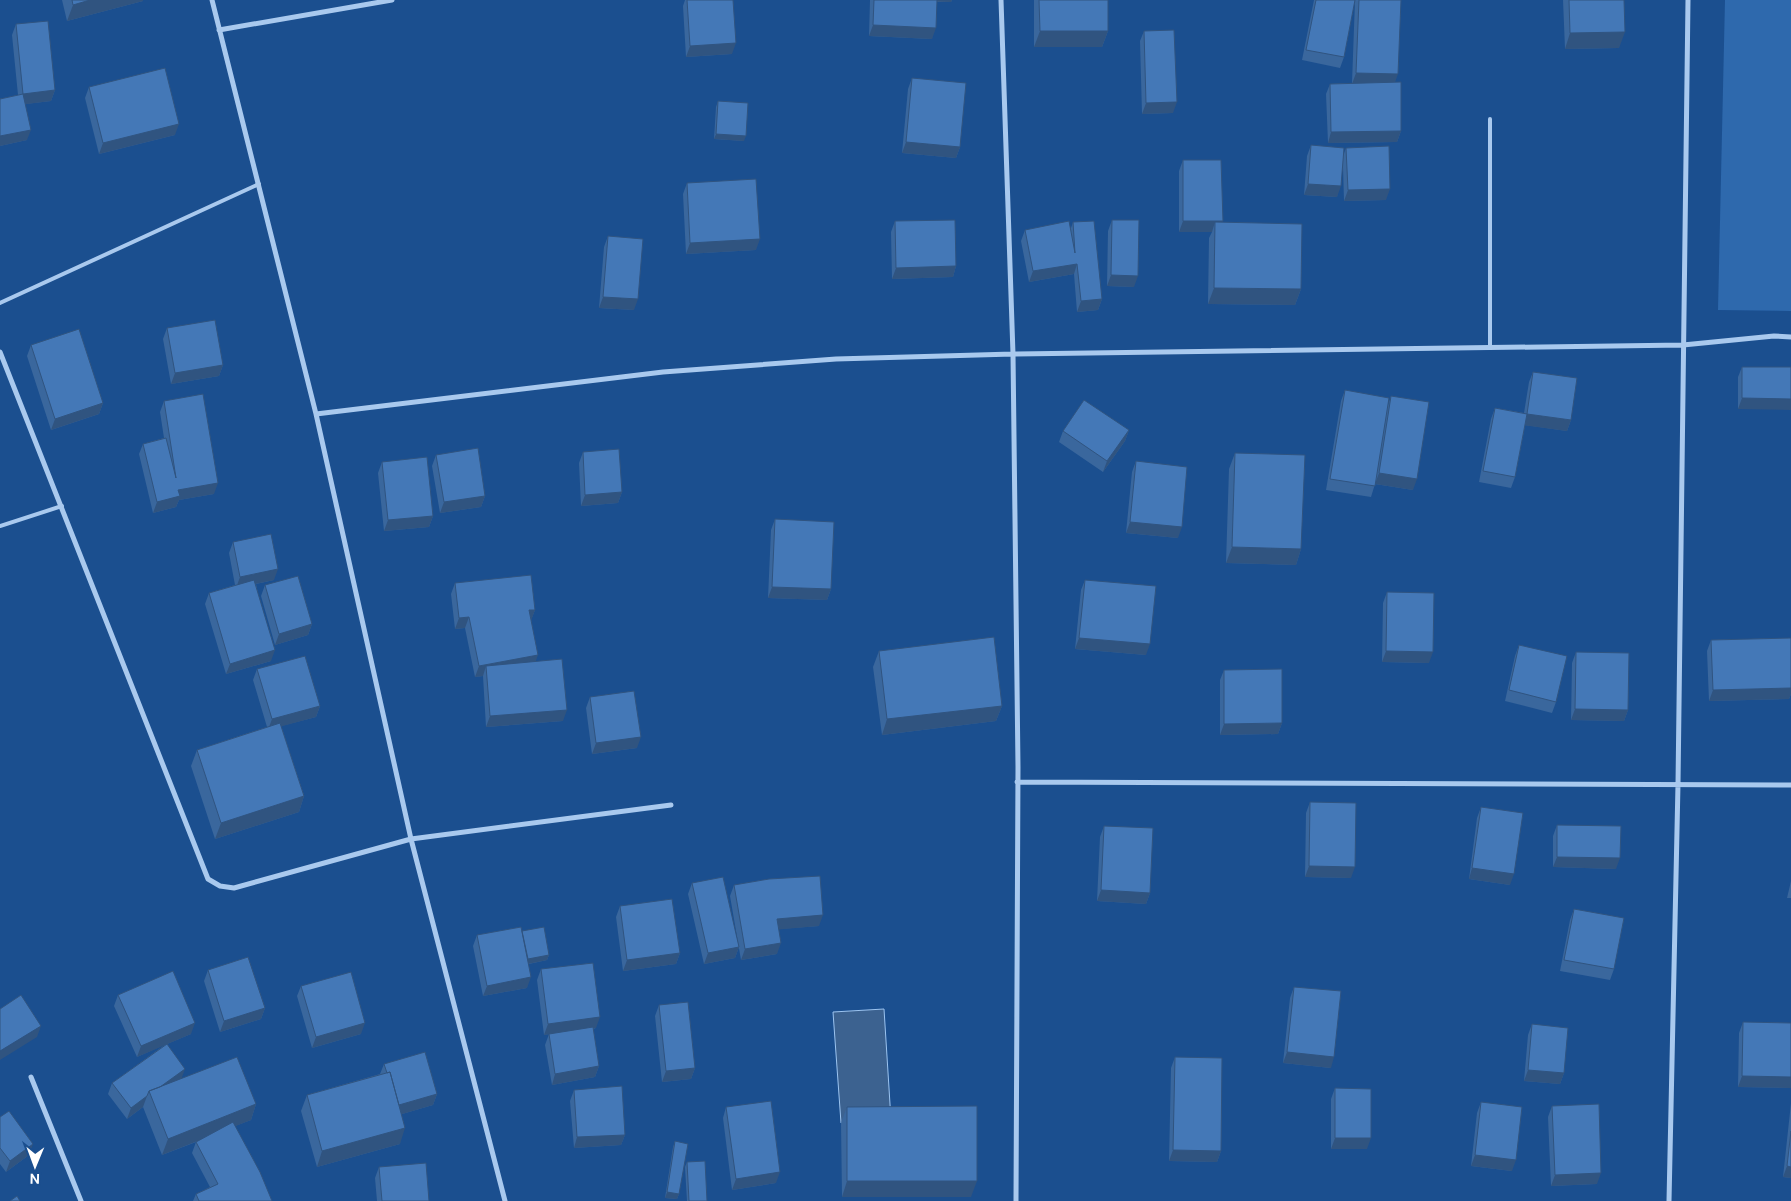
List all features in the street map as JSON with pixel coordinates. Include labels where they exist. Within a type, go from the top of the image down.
[{"type":"street","points":[[212,0],[316,414],[411,839],[505,1201]]},
{"type":"street","points":[[219,30],[392,0]]},
{"type":"street","points":[[1001,0],[1013,354],[1018,782],[1016,1201]]},
{"type":"street","points":[[1669,1201],[1678,784],[1688,0]]},
{"type":"street","points":[[316,414],[663,372],[836,359],[1013,354],[1683,345],[1791,336]]},
{"type":"street","points":[[0,352],[208,879],[220,886],[234,888],[411,839],[671,805]]},
{"type":"street","points":[[1018,782],[1791,785]]},
{"type":"street","points":[[30,1077],[81,1201]]},
{"type":"lane","points":[[1490,120],[1490,348]]},
{"type":"lane","points":[[0,303],[258,184]]},
{"type":"lane","points":[[0,526],[62,506]]},
{"type":"shaded area","points":[[1725,0],[1791,0],[1791,311],[1718,310]]},
{"type":"shaded area","points":[[884,1009],[891,1120],[841,1123],[833,1012]]},
{"type":"building","points":[[72,0],[90,0],[73,5]]},
{"type":"building","points":[[687,0],[733,0],[736,43],[690,46]]},
{"type":"building","points":[[874,0],[937,0],[936,28],[873,25]]},
{"type":"building","points":[[1039,0],[1108,0],[1108,31],[1040,31]]},
{"type":"building","points":[[1316,0],[1355,0],[1344,57],[1306,50]]},
{"type":"building","points":[[1359,0],[1401,0],[1398,74],[1356,73]]},
{"type":"building","points":[[1569,0],[1624,0],[1625,32],[1570,33]]},
{"type":"building","points":[[48,21],[55,90],[23,94],[16,24]]},
{"type":"building","points":[[1174,30],[1177,102],[1146,103],[1144,31]]},
{"type":"building","points":[[165,68],[179,124],[103,143],[89,87]]},
{"type":"building","points":[[912,78],[966,83],[960,147],[906,142]]},
{"type":"building","points":[[1401,82],[1401,131],[1331,132],[1330,84]]},
{"type":"building","points":[[23,94],[31,130],[0,136],[0,99]]},
{"type":"building","points":[[718,101],[748,103],[746,136],[716,134]]},
{"type":"building","points":[[1311,145],[1344,148],[1341,186],[1308,184]]},
{"type":"building","points":[[1389,146],[1390,189],[1348,190],[1346,148]]},
{"type":"building","points":[[1183,160],[1221,160],[1223,221],[1183,221]]},
{"type":"building","points":[[756,179],[760,239],[690,243],[687,183]]},
{"type":"building","points":[[955,220],[956,266],[896,268],[895,221]]},
{"type":"building","points":[[1112,220],[1139,220],[1138,276],[1111,275]]},
{"type":"building","points":[[1069,221],[1075,253],[1073,222],[1094,221],[1102,299],[1081,301],[1077,264],[1033,271],[1025,230]]},
{"type":"building","points":[[1215,222],[1302,224],[1301,289],[1214,288]]},
{"type":"building","points":[[608,236],[643,239],[638,299],[603,297]]},
{"type":"building","points":[[215,320],[223,365],[175,373],[167,328]]},
{"type":"building","points":[[79,329],[103,403],[55,419],[31,345]]},
{"type":"building","points":[[1742,367],[1791,367],[1791,399],[1742,398]]},
{"type":"building","points":[[1533,372],[1577,378],[1571,420],[1527,414]]},
{"type":"building","points":[[1345,390],[1389,398],[1375,486],[1330,479]]},
{"type":"building","points":[[203,394],[218,483],[178,490],[180,496],[157,502],[143,444],[166,438],[176,478],[164,401]]},
{"type":"building","points":[[1391,396],[1429,402],[1417,479],[1379,473]]},
{"type":"building","points":[[1084,400],[1129,430],[1107,461],[1063,431]]},
{"type":"building","points":[[1495,408],[1527,414],[1515,477],[1483,471]]},
{"type":"building","points":[[478,448],[485,496],[444,502],[436,455]]},
{"type":"building","points":[[619,449],[622,492],[585,495],[583,452]]},
{"type":"building","points":[[1235,453],[1305,455],[1301,549],[1232,547]]},
{"type":"building","points":[[427,457],[433,516],[388,520],[382,462]]},
{"type":"building","points":[[1136,461],[1187,467],[1182,527],[1130,522]]},
{"type":"building","points":[[775,519],[834,522],[831,589],[772,587]]},
{"type":"building","points":[[271,534],[278,569],[240,577],[233,542]]},
{"type":"building","points":[[531,575],[535,610],[529,610],[538,655],[479,666],[469,617],[459,618],[455,583]]},
{"type":"building","points":[[298,576],[312,624],[279,634],[265,585]]},
{"type":"building","points":[[254,580],[275,650],[230,664],[209,593]]},
{"type":"building","points":[[1085,580],[1156,586],[1150,644],[1079,638]]},
{"type":"building","points":[[1387,592],[1434,593],[1433,652],[1386,651]]},
{"type":"building","points":[[994,637],[1002,706],[887,719],[879,651]]},
{"type":"building","points":[[1791,638],[1791,688],[1713,690],[1711,640]]},
{"type":"building","points":[[1519,645],[1567,656],[1556,702],[1509,690]]},
{"type":"building","points":[[1576,652],[1629,653],[1628,710],[1575,709]]},
{"type":"building","points":[[305,656],[320,706],[272,719],[257,669]]},
{"type":"building","points":[[562,659],[567,710],[490,716],[486,666]]},
{"type":"building","points":[[1282,669],[1282,723],[1224,724],[1224,670]]},
{"type":"building","points":[[634,691],[641,737],[596,743],[590,697]]},
{"type":"building","points":[[280,723],[304,796],[221,823],[197,750]]},
{"type":"building","points":[[1310,802],[1356,803],[1355,867],[1309,866]]},
{"type":"building","points":[[1481,807],[1523,813],[1514,874],[1472,868]]},
{"type":"building","points":[[1557,825],[1621,826],[1620,858],[1557,857]]},
{"type":"building","points":[[1104,826],[1153,828],[1150,893],[1101,890]]},
{"type":"building","points":[[820,876],[823,915],[777,919],[781,943],[745,949],[734,885],[769,879]]},
{"type":"building","points":[[723,877],[739,947],[708,953],[692,883]]},
{"type":"building","points":[[672,899],[680,953],[627,960],[620,906]]},
{"type":"building","points":[[1574,909],[1624,918],[1614,969],[1564,960]]},
{"type":"building","points":[[521,927],[531,977],[487,986],[477,935]]},
{"type":"building","points":[[544,927],[549,955],[528,959],[522,931]]},
{"type":"building","points":[[248,957],[265,1008],[224,1021],[208,970]]},
{"type":"building","points":[[593,963],[600,1017],[548,1024],[541,969]]},
{"type":"building","points":[[173,971],[195,1023],[141,1046],[118,995]]},
{"type":"building","points":[[351,972],[365,1023],[316,1037],[301,986]]},
{"type":"building","points":[[1294,987],[1341,991],[1334,1057],[1287,1052]]},
{"type":"building","points":[[21,995],[41,1026],[0,1051],[0,1009]]},
{"type":"building","points":[[688,1002],[695,1068],[666,1071],[659,1005]]},
{"type":"building","points":[[1743,1022],[1791,1023],[1791,1077],[1742,1076]]},
{"type":"building","points":[[1532,1024],[1568,1028],[1564,1073],[1528,1070]]},
{"type":"building","points":[[593,1027],[599,1066],[555,1074],[549,1034]]},
{"type":"building","points":[[167,1044],[185,1069],[160,1087],[149,1091],[147,1096],[131,1108],[112,1083]]},
{"type":"building","points":[[425,1052],[437,1094],[399,1105],[390,1072],[387,1073],[384,1064]]},
{"type":"building","points":[[237,1057],[256,1104],[168,1139],[149,1091]]},
{"type":"building","points":[[1175,1057],[1222,1058],[1221,1151],[1173,1150]]},
{"type":"building","points":[[390,1072],[405,1128],[322,1151],[307,1095]]},
{"type":"building","points":[[622,1086],[625,1135],[577,1137],[574,1090]]},
{"type":"building","points":[[1335,1088],[1371,1089],[1371,1138],[1335,1138]]},
{"type":"building","points":[[771,1101],[780,1172],[736,1179],[726,1107]]},
{"type":"building","points":[[1481,1102],[1522,1107],[1516,1160],[1475,1155]]},
{"type":"building","points":[[1599,1104],[1601,1173],[1555,1175],[1552,1106]]},
{"type":"building","points":[[977,1106],[977,1181],[847,1181],[847,1107]]},
{"type":"building","points":[[9,1111],[33,1144],[10,1161],[0,1148],[0,1117]]},
{"type":"building","points":[[233,1122],[260,1172],[272,1201],[199,1201],[196,1194],[218,1184],[196,1142]]},
{"type":"building","points":[[1791,1131],[1791,1167],[1787,1166]]},
{"type":"building","points":[[675,1141],[688,1144],[679,1194],[667,1192]]},
{"type":"building","points":[[705,1161],[707,1201],[689,1201],[687,1162]]},
{"type":"building","points":[[426,1163],[429,1201],[382,1201],[379,1167]]},
{"type":"building","points":[[17,1196],[20,1201],[10,1201]]}]
